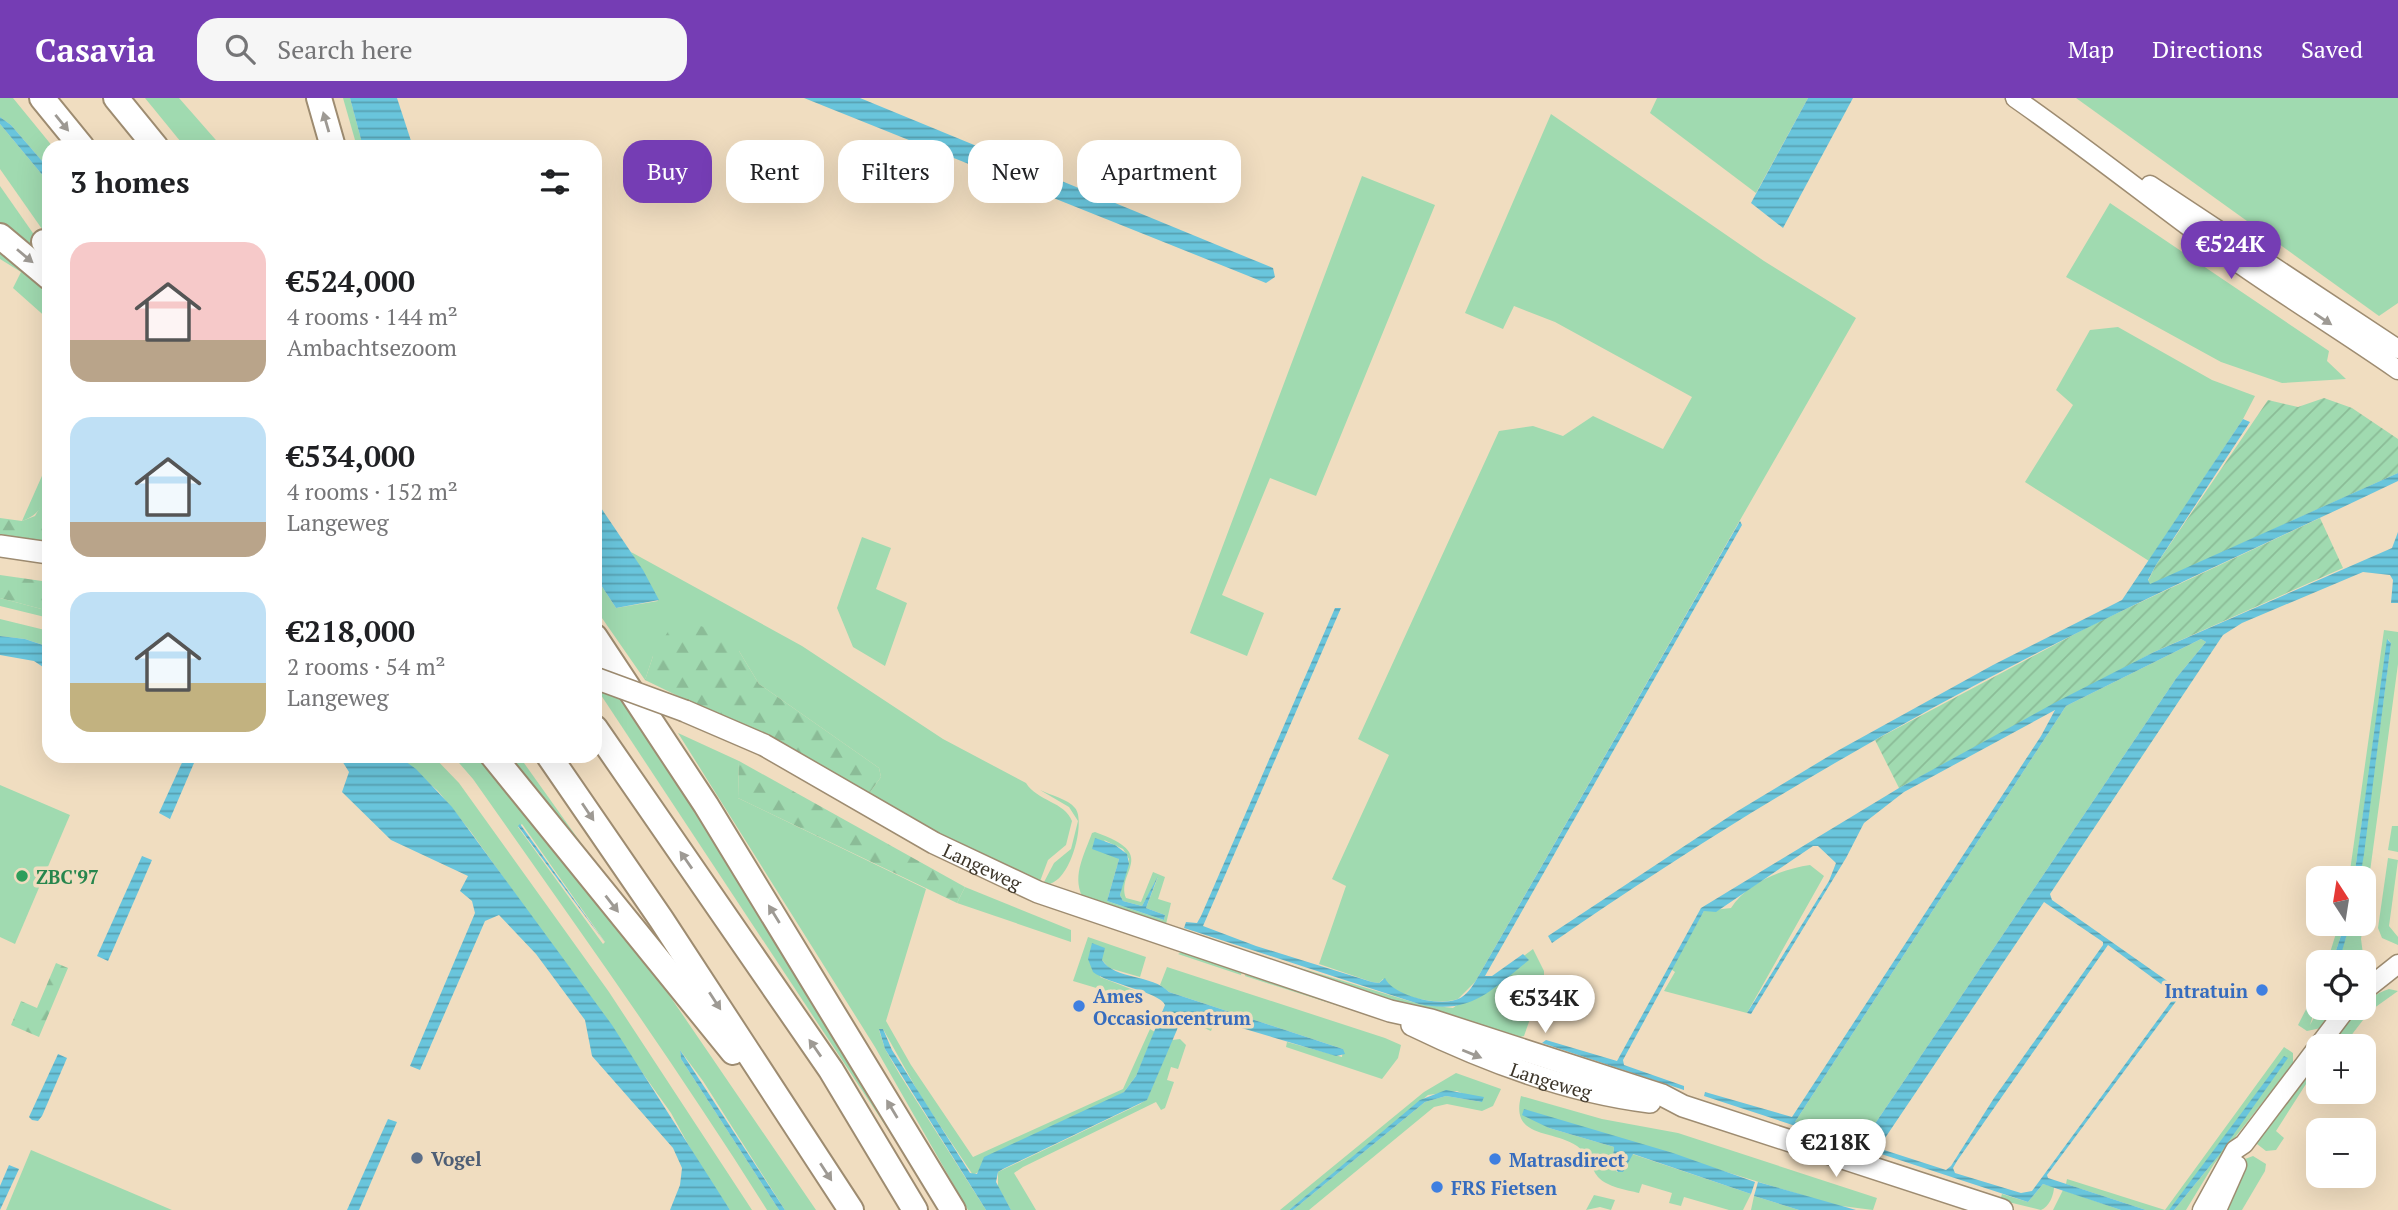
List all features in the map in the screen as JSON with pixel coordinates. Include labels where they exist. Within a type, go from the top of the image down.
[{"type":"highway","points":[[42,98],[76,140]]},
{"type":"highway","points":[[116,98],[150,140]]},
{"type":"highway","points":[[319,98],[331,140]]},
{"type":"highway","points":[[0,236],[42,271]]},
{"type":"highway","points":[[602,648],[706,805],[953,1210]]},
{"type":"highway","points":[[602,738],[831,1070],[915,1210]]},
{"type":"highway","points":[[498,763],[666,974],[802,1133]]},
{"type":"highway","points":[[554,763],[661,919],[851,1210]]},
{"type":"main road","points":[[0,545],[42,552]]},
{"type":"main road","name":"Langeweg","points":[[602,681],[685,711],[764,745],[956,855],[1038,892],[1390,1011],[1431,1020],[1662,1095],[1683,1106],[2002,1210]]},
{"type":"street","points":[[2015,98],[2110,164],[2134,174],[2179,203],[2392,347],[2398,370]]},
{"type":"street","points":[[2376,981],[2395,966]]},
{"type":"street","points":[[2202,1210],[2235,1150],[2244,1144],[2338,1020]]},
{"type":"street","points":[[2217,1210],[2242,1156],[2244,1144]]},
{"type":"green space","points":[[0,98],[13,98],[47,140],[42,140],[42,161],[11,125],[0,117]]},
{"type":"green space","points":[[145,98],[179,98],[216,140],[179,140]]},
{"type":"green space","points":[[343,98],[350,98],[361,140],[355,140]]},
{"type":"green space","points":[[1657,98],[1808,98],[1756,193],[1650,113]]},
{"type":"green space","points":[[2076,98],[2398,98],[2398,303],[2379,316]]},
{"type":"green space","points":[[1551,114],[1764,261],[1856,318],[1475,982],[1458,999],[1428,1000],[1397,991],[1383,979],[1379,983],[1372,982],[1319,964],[1346,886],[1332,879],[1389,755],[1358,739],[1499,431],[1533,426],[1563,436],[1593,416],[1663,449],[1692,397],[1555,322],[1514,306],[1503,329],[1465,313]]},
{"type":"green space","points":[[0,124],[42,175],[42,229],[0,169]]},
{"type":"green space","points":[[1362,176],[1435,205],[1316,496],[1270,478],[1222,595],[1264,613],[1247,656],[1190,633]]},
{"type":"green space","points":[[0,186],[42,246],[42,265],[0,230]]},
{"type":"green space","points":[[2110,203],[2329,351],[2327,361],[2346,379],[2282,383],[2221,362],[2066,277]]},
{"type":"green space","points":[[0,249],[42,286],[42,314],[13,288],[21,272],[0,259]]},
{"type":"green space","points":[[2118,327],[2212,380],[2255,396],[2243,419],[2149,561],[2025,482],[2073,405],[2056,390],[2090,330]]},
{"type":"green space","points":[[2324,398],[2352,408],[2398,439],[2398,473],[2150,585],[2148,581],[2156,565],[2268,400],[2298,407]]},
{"type":"green space","points":[[42,476],[42,505],[31,517],[22,521]]},
{"type":"green space","points":[[42,504],[42,543],[0,534],[0,518],[22,521],[35,516]]},
{"type":"green space","points":[[2320,518],[2343,568],[2154,652],[1899,788],[1875,740],[2092,625]]},
{"type":"green space","points":[[862,537],[891,548],[876,589],[907,603],[885,666],[853,647],[837,608]]},
{"type":"green space","points":[[631,552],[802,646],[943,739],[1026,783],[1037,794],[1063,810],[1072,821],[1066,845],[1048,860],[1039,884],[983,858],[868,795],[881,777],[879,768],[759,684],[739,651],[653,656],[645,680],[602,618],[602,587],[616,608],[658,601]]},
{"type":"green space","points":[[0,575],[42,581],[42,609],[0,598]]},
{"type":"green space","points":[[0,598],[42,609],[42,616],[0,606]]},
{"type":"green space","points":[[0,619],[42,629],[42,645],[25,639],[0,636]]},
{"type":"green space","points":[[688,622],[716,631],[739,651],[759,684],[879,768],[881,777],[868,795],[785,748],[645,680],[653,656],[672,625]]},
{"type":"green space","points":[[2384,630],[2398,632],[2398,664],[2371,866],[2362,866],[2391,643],[2388,639],[2356,866],[2351,866]]},
{"type":"green space","points":[[2201,639],[2206,642],[2177,677],[1866,1137],[1862,1141],[1795,1122],[2066,706]]},
{"type":"green space","points":[[602,662],[733,860],[914,1169],[602,697]]},
{"type":"green space","points":[[678,733],[739,761],[738,798],[926,889],[886,1021],[911,1065],[973,1157],[1123,1089],[1150,1029],[1155,1032],[1136,1076],[1124,1092],[973,1175],[921,1097],[883,1029],[879,1030],[885,1049],[900,1075],[986,1210],[968,1210],[875,1047]]},
{"type":"green space","points":[[739,761],[965,887],[957,903],[738,798]]},
{"type":"green space","points":[[406,763],[440,763],[459,783],[609,992],[752,1210],[730,1210],[700,1166],[671,1113],[471,832],[438,791]]},
{"type":"green space","points":[[459,763],[485,763],[637,948],[816,1210],[785,1210],[703,1081],[680,1050],[681,1059],[779,1210],[767,1210],[585,939]],"holes":[[[522,824],[605,942],[603,944],[518,827]]]},
{"type":"green space","points":[[513,763],[524,763],[601,871]]},
{"type":"green space","name":"ZBC'97","points":[[0,785],[70,815],[15,944],[0,937]]},
{"type":"green space","points":[[1040,790],[1072,805],[1078,815],[1079,826],[1068,866],[1052,883],[1043,884],[1054,863],[1071,849],[1078,821],[1069,807]]},
{"type":"green space","points":[[2392,826],[2398,826],[2398,852],[2388,850]]},
{"type":"green space","points":[[1092,833],[1115,840],[1126,848],[1131,856],[1124,888],[1126,898],[1141,902],[1153,872],[1165,877],[1158,899],[1171,903],[1166,924],[1161,927],[1082,896],[1079,872]],"holes":[[[1104,840],[1123,849],[1129,859],[1120,895],[1123,901],[1142,906],[1158,877],[1146,908],[1165,915],[1164,920],[1107,901],[1119,859]]]},
{"type":"green space","points":[[2388,858],[2398,860],[2389,926],[2398,937],[2398,945],[2382,938],[2378,928]]},
{"type":"green space","points":[[1810,865],[1824,876],[1747,1013],[1664,991],[1675,972],[1671,969],[1704,911],[1731,908],[1756,884],[1788,870]]},
{"type":"green space","points":[[965,887],[1071,930],[1071,942],[957,903]]},
{"type":"green space","points":[[2335,936],[2341,936],[2336,950],[2331,950]]},
{"type":"green space","points":[[2346,936],[2361,936],[2362,950],[2342,950]]},
{"type":"green space","points":[[1088,937],[1146,957],[1140,977],[1109,968],[1102,960],[1099,946],[1100,977],[1136,991],[1133,999],[1073,981]]},
{"type":"green space","points":[[1533,949],[1544,971],[1544,979],[1524,1036],[1507,1040],[1506,1033],[1464,1019],[1444,1020],[1254,954],[1419,1004],[1453,1008]]},
{"type":"green space","points":[[1184,951],[1242,970],[1241,975],[1178,954]]},
{"type":"green space","points":[[56,963],[68,968],[39,1037],[11,1025],[21,1001],[37,1008]]},
{"type":"green space","points":[[1167,967],[1385,1038],[1401,1045],[1398,1058],[1382,1079],[1286,1047],[1287,1042],[1342,1057],[1343,1049],[1169,992],[1160,985]]},
{"type":"green space","points":[[1246,972],[1388,1019],[1389,1022],[1245,976]]},
{"type":"green space","points":[[2389,989],[2398,991],[2376,1007],[2376,995]]},
{"type":"green space","points":[[2306,1009],[2306,1020],[2312,1020],[2310,1025],[2313,1020],[2327,1020],[2321,1028],[2307,1031],[2298,1025]]},
{"type":"green space","points":[[1191,1013],[1215,1020],[1211,1031],[1182,1018]]},
{"type":"green space","points":[[2363,1020],[2352,1034],[2334,1034],[2345,1022]]},
{"type":"green space","points":[[1180,1039],[1186,1045],[1178,1069],[1171,1067],[1167,1080],[1174,1082],[1165,1108],[1161,1110],[1156,1102],[1023,1167],[1014,1173],[1036,1210],[1011,1210],[998,1187],[998,1172],[1147,1099],[1172,1040]]},
{"type":"green space","points":[[2284,1047],[2293,1053],[2293,1064],[2214,1164],[2186,1210],[2174,1210],[2219,1155],[2169,1210],[2165,1210]]},
{"type":"green space","points":[[2306,1072],[2306,1084],[2276,1131],[2284,1138],[2276,1150],[2266,1151],[2257,1144],[2257,1139]]},
{"type":"green space","points":[[1456,1073],[1501,1089],[1493,1106],[1482,1111],[1447,1104],[1434,1107],[1309,1210],[1293,1210],[1425,1102],[1446,1096],[1482,1102],[1457,1091],[1428,1095],[1289,1210],[1280,1210],[1424,1092]]},
{"type":"green space","points":[[1521,1096],[1602,1119],[1678,1133],[1877,1198],[1873,1210],[1834,1205],[1525,1110],[1549,1128],[1614,1147],[1612,1165],[1617,1172],[1623,1171],[1632,1154],[1751,1194],[1743,1210],[1729,1210],[1684,1197],[1681,1206],[1669,1203],[1672,1193],[1642,1184],[1639,1193],[1617,1188],[1602,1180],[1577,1146],[1536,1131],[1522,1120],[1519,1110]]},
{"type":"green space","points":[[31,1150],[172,1210],[6,1210]]},
{"type":"green space","points":[[2253,1156],[2266,1164],[2265,1171],[2242,1210],[2222,1210],[2245,1159]]},
{"type":"green space","points":[[2067,1179],[2165,1210],[2146,1210],[2066,1184]]},
{"type":"green space","points":[[2043,1184],[2054,1187],[2054,1190],[2049,1204],[2041,1210],[2000,1200],[2002,1194],[2028,1202]]},
{"type":"green space","points":[[2063,1190],[2121,1210],[2053,1210]]},
{"type":"green space","points":[[1594,1195],[1615,1200],[1611,1210],[1600,1207],[1586,1210]]},
{"type":"green space","points":[[1754,1196],[1799,1210],[1751,1210]]},
{"type":"water","points":[[350,98],[397,98],[411,140],[361,140]]},
{"type":"water","points":[[804,98],[860,98],[968,142],[968,164],[954,158],[954,140],[909,140]]},
{"type":"water","points":[[1808,98],[1853,98],[1783,228],[1751,203]]},
{"type":"water","points":[[0,117],[11,125],[42,161],[42,175],[0,124]]},
{"type":"water","points":[[1063,182],[1077,187],[1077,203],[1115,203],[1273,268],[1275,277],[1266,283],[1063,202]]},
{"type":"water","points":[[2243,419],[2250,422],[2156,565],[2148,580],[2150,584],[2398,473],[2398,481],[2129,607],[1883,735],[1682,856],[1552,943],[1548,936],[1736,812],[1839,750],[1993,665],[2122,600]]},
{"type":"water","points":[[602,509],[643,570],[659,600],[616,608],[602,587]]},
{"type":"water","points":[[1740,521],[1742,525],[1485,976],[1492,976],[1523,954],[1529,960],[1491,990],[1479,998],[1453,1006],[1419,1004],[1184,928],[1186,922],[1197,923],[1201,916],[1335,608],[1341,608],[1203,926],[1256,946],[1372,982],[1379,983],[1385,978],[1396,989],[1416,998],[1447,1001],[1464,996],[1475,982]]},
{"type":"water","points":[[2398,532],[2398,603],[2391,603],[2393,580],[2390,575],[2363,572],[2242,623],[2223,635],[2050,894],[2052,900],[2183,992],[2047,1175],[2048,1178],[2146,1210],[2121,1210],[2043,1184],[2028,1202],[1704,1096],[1705,1092],[1792,1117],[2041,736],[2055,710],[1904,792],[1864,823],[1846,858],[1751,1014],[1747,1013],[1829,881],[1836,863],[1818,846],[1813,846],[1716,912],[1704,911],[1623,1060],[1624,1065],[1684,1086],[1684,1090],[1542,1043],[1546,1040],[1617,1061],[1701,908],[1899,788],[2058,701],[2154,652],[2392,548]],"holes":[[[2201,639],[2206,642],[2177,677],[1866,1137],[1862,1141],[1795,1122],[2066,706]],[[2044,902],[2103,942],[1994,1098],[1951,1166],[1946,1170],[1884,1150],[1881,1144]],[[2108,945],[2176,995],[2032,1191],[2021,1193],[1955,1173],[1953,1168]]]},
{"type":"water","points":[[0,636],[25,639],[42,645],[42,666],[34,661],[0,655]]},
{"type":"water","points":[[2387,639],[2391,643],[2364,854],[2362,866],[2356,866]]},
{"type":"water","points":[[182,763],[194,763],[170,819],[159,813]]},
{"type":"water","points":[[343,763],[408,763],[452,807],[612,1025],[730,1210],[670,1210],[680,1185],[682,1168],[673,1148],[592,1056],[585,1020],[536,954],[499,915],[485,921],[420,1070],[410,1066],[475,913],[472,901],[460,891],[468,876],[391,840],[342,792],[349,772]]},
{"type":"water","points":[[520,824],[606,944],[518,826]]},
{"type":"water","points":[[1095,838],[1115,845],[1127,854],[1129,864],[1120,895],[1123,901],[1142,906],[1158,876],[1146,908],[1165,915],[1164,920],[1107,901],[1119,859],[1092,849]]},
{"type":"water","points":[[142,856],[152,860],[108,961],[97,956]]},
{"type":"water","points":[[2341,936],[2346,936],[2342,950],[2336,950]]},
{"type":"water","points":[[1092,943],[1105,948],[1102,960],[1116,971],[1153,982],[1169,992],[1343,1049],[1345,1054],[1336,1056],[1191,1013],[1182,1018],[1147,1100],[998,1172],[996,1182],[1011,1210],[986,1210],[885,1049],[879,1029],[883,1029],[892,1050],[970,1173],[977,1174],[984,1157],[1124,1092],[1136,1076],[1165,1005],[1154,996],[1093,972],[1088,959]]},
{"type":"water","points":[[680,1050],[785,1210],[779,1210],[681,1059]]},
{"type":"water","points":[[58,1054],[67,1058],[42,1116],[38,1121],[32,1120],[29,1117]]},
{"type":"water","points":[[2284,1056],[2288,1058],[2219,1155],[2174,1210],[2169,1210]]},
{"type":"water","points":[[1446,1090],[1484,1097],[1482,1102],[1446,1096],[1425,1102],[1293,1210],[1289,1210],[1420,1100]]},
{"type":"water","points":[[1524,1109],[1673,1153],[1755,1182],[1751,1194],[1633,1154],[1623,1172],[1618,1172],[1612,1165],[1614,1147],[1549,1128],[1522,1115]]},
{"type":"water","points":[[388,1119],[397,1122],[359,1210],[347,1210]]},
{"type":"water","points":[[9,1165],[19,1169],[0,1210],[0,1186]]},
{"type":"water","points":[[1758,1182],[1856,1210],[1799,1210],[1754,1196]]},
{"type":"place","name":"ZBC'97","points":[[22,876]]},
{"type":"place","name":"Intratuin","points":[[2262,990]]},
{"type":"place","name":"Ames Occasioncentrum","points":[[1079,1006]]},
{"type":"place","name":"Vogel","points":[[417,1158]]},
{"type":"place","name":"Matrasdirect","points":[[1495,1159]]},
{"type":"place","name":"FRS Fietsen","points":[[1437,1187]]}]
